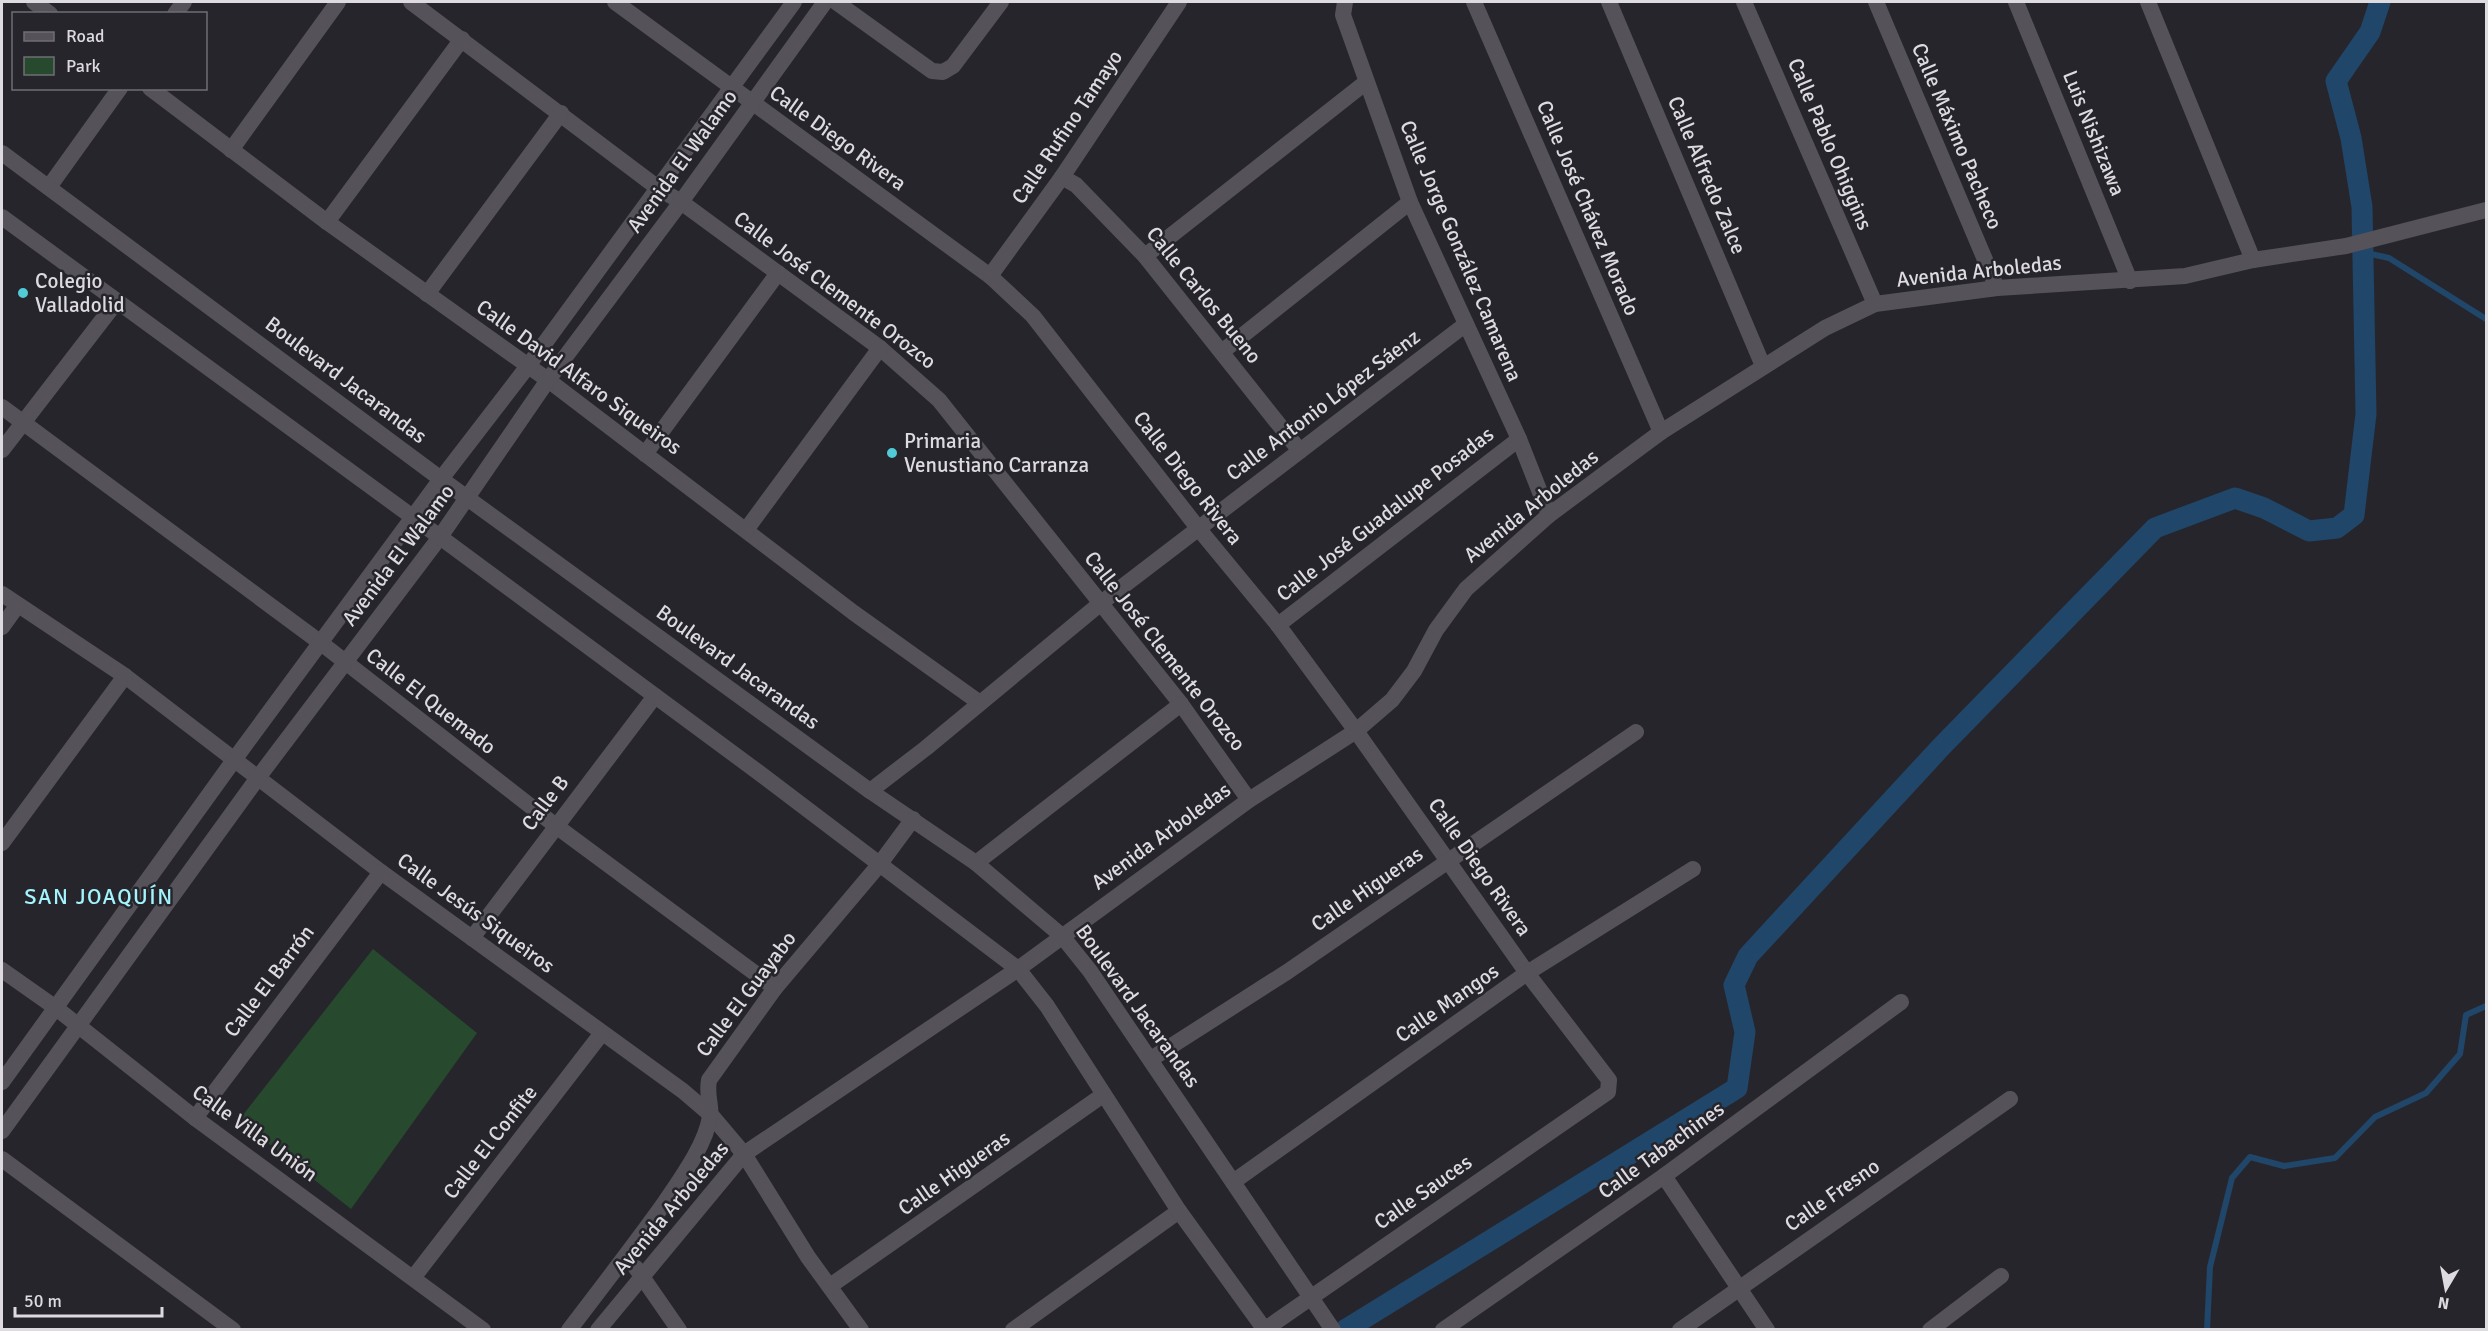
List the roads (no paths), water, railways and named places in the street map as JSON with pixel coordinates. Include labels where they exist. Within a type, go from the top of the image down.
[{"type":"street","points":[[34,2],[47,12]]},
{"type":"street","points":[[231,150],[338,2]]},
{"type":"street","name":"Calle José Clemente Orozco","points":[[411,2],[658,188],[681,202],[880,348],[939,400],[1181,704],[1249,800]]},
{"type":"street","name":"Calle Diego Rivera","points":[[615,2],[990,276],[1033,316],[1198,528],[1278,625],[1356,731],[1527,974],[1609,1080],[1608,1092]]},
{"type":"street","name":"Avenida El Walamo","points":[[2,1082],[234,760],[441,479],[528,366],[794,2]]},
{"type":"street","name":"Avenida El Walamo","points":[[2,1131],[257,779],[468,499],[548,380],[681,202],[825,2]]},
{"type":"street","points":[[836,2],[932,71],[943,72],[953,66],[1001,2]]},
{"type":"street","name":"Calle Rufino Tamayo","points":[[990,276],[1062,177],[1179,2]]},
{"type":"street","name":"Calle Jorge González Camarena","points":[[1344,2],[1343,15],[1365,83],[1410,202],[1519,439],[1549,514]]},
{"type":"street","name":"Calle José Chávez Morado","points":[[1474,2],[1661,432]]},
{"type":"street","name":"Calle Alfredo Zalce","points":[[1609,2],[1763,366]]},
{"type":"street","name":"Calle Pablo Ohiggins","points":[[1744,2],[1875,304]]},
{"type":"street","name":"Calle Máximo Pacheco","points":[[1876,2],[1997,288]]},
{"type":"street","name":"Luis Nishizawa","points":[[2016,2],[2130,281]]},
{"type":"street","points":[[2148,2],[2253,260]]},
{"type":"street","points":[[327,222],[462,39]]},
{"type":"street","points":[[1145,255],[1365,83]]},
{"type":"street","points":[[49,188],[119,90]]},
{"type":"street","name":"Calle David Alfaro Siqueiros","points":[[153,90],[327,222],[548,380],[854,613],[980,703]]},
{"type":"street","points":[[427,294],[561,113]]},
{"type":"street","name":"Boulevard Jacarandas","points":[[2,153],[468,499],[870,791],[976,863],[1062,936],[1090,971],[1151,1059],[1331,1327]]},
{"type":"street","name":"Calle Carlos Bueno","points":[[1062,177],[1076,185],[1145,255],[1300,451]]},
{"type":"street","points":[[1223,351],[1410,202]]},
{"type":"street","name":"Avenida Arboledas","points":[[598,1329],[744,1155],[1018,969],[1249,800],[1356,731],[1392,700],[1414,671],[1436,630],[1466,589],[1549,514],[1661,432],[1825,328],[1875,304],[1997,288],[2185,276],[2253,260],[2346,246],[2487,210]]},
{"type":"street","points":[[2,217],[656,696],[1018,969],[1047,1006],[1179,1211],[1265,1329]]},
{"type":"street","points":[[645,454],[778,273]]},
{"type":"street","points":[[2,450],[117,301]]},
{"type":"street","name":"Calle Antonio López Sáenz","points":[[870,791],[1101,603],[1466,324]]},
{"type":"street","points":[[746,530],[880,348]]},
{"type":"street","name":"Calle El Quemado","points":[[2,407],[321,643],[556,826],[775,988]]},
{"type":"street","name":"Calle José Guadalupe Posadas","points":[[1278,625],[1519,439]]},
{"type":"street","name":"Calle Jesús Siqueiros","points":[[2,594],[125,676],[381,872],[683,1091],[711,1115],[744,1155],[808,1257],[861,1329]]},
{"type":"street","points":[[2,627],[17,606]]},
{"type":"street","points":[[2,843],[125,676]]},
{"type":"street","name":"Calle B","points":[[472,938],[656,696]]},
{"type":"street","points":[[976,863],[1181,704]]},
{"type":"street","name":"Calle Higueras","points":[[1151,1059],[1287,972],[1636,732]]},
{"type":"street","name":"Calle El Guayabo","points":[[569,1329],[628,1254],[683,1176],[698,1150],[711,1115],[706,1093],[709,1080],[775,988],[879,865],[913,819]]},
{"type":"street","name":"Calle Mangos","points":[[1233,1182],[1527,974],[1694,869]]},
{"type":"street","name":"Calle El Barrón","points":[[195,1118],[381,872]]},
{"type":"street","name":"Calle Villa Unión","points":[[2,970],[56,1008],[195,1118],[483,1329]]},
{"type":"street","name":"Calle Tabachines","points":[[1443,1329],[1664,1176],[1901,1002]]},
{"type":"street","name":"Calle El Confite","points":[[413,1278],[602,1033]]},
{"type":"street","name":"Calle Sauces","points":[[1265,1329],[1608,1092]]},
{"type":"street","name":"Calle Higueras","points":[[830,1286],[1103,1095]]},
{"type":"street","name":"Calle Fresno","points":[[1680,1329],[2010,1099]]},
{"type":"street","points":[[2,1159],[233,1329]]},
{"type":"street","points":[[1664,1176],[1767,1329]]},
{"type":"street","points":[[1013,1329],[1179,1211]]},
{"type":"street","points":[[628,1254],[679,1329]]},
{"type":"street","points":[[1930,1329],[2001,1276]]},
{"type":"waterway","points":[[1345,1330],[1737,1088],[1745,1032],[1734,985],[1748,956],[1941,747],[2155,528],[2235,498],[2264,508],[2309,531],[2337,528],[2354,515],[2366,414],[2362,207],[2351,138],[2336,81],[2370,32],[2380,2]]},
{"type":"waterway","points":[[2362,252],[2389,258],[2486,319]]},
{"type":"waterway","points":[[2207,1330],[2210,1267],[2232,1178],[2250,1157],[2284,1166],[2335,1158],[2375,1117],[2426,1093],[2460,1054],[2466,1015],[2486,1006]]},
{"type":"place","name":"Colegio Valladolid","points":[[23,293]]},
{"type":"place","name":"Primaria Venustiano Carranza","points":[[892,453]]},
{"type":"district","name":"SAN JOAQUÍN","points":[[99,896]]}]
